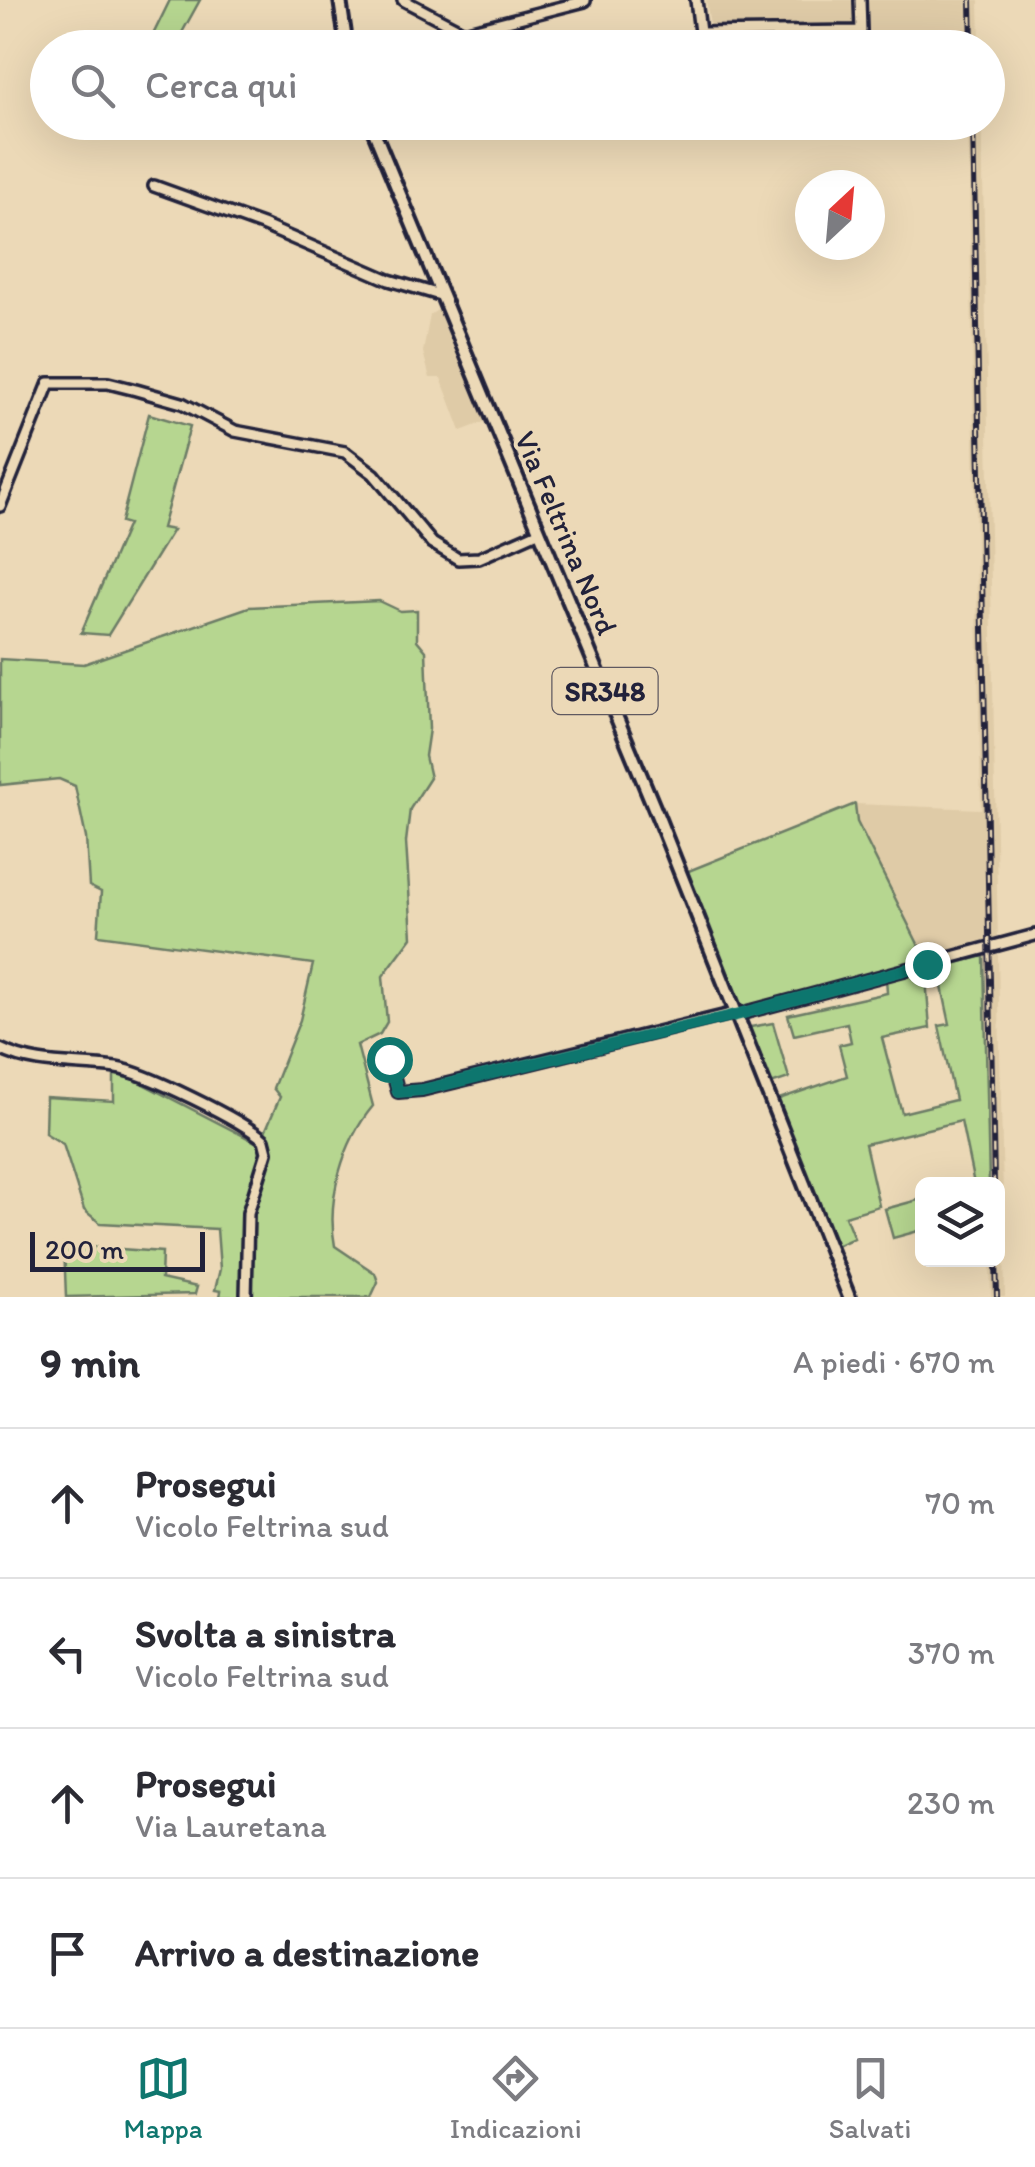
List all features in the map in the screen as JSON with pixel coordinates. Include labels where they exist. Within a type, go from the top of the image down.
[{"type":"main road","points":[[340,0],[344,30]]},
{"type":"main road","name":"Via Feltrina Nord","points":[[377,140],[848,1297]]},
{"type":"street","points":[[403,0],[460,30]]},
{"type":"street","points":[[696,0],[700,30]]},
{"type":"street","points":[[860,0],[861,30]]},
{"type":"street","points":[[472,30],[585,1]]},
{"type":"street","points":[[154,186],[262,225],[389,280],[440,295]]},
{"type":"street","points":[[0,506],[48,383],[108,383],[182,403],[234,431],[345,452],[374,474],[432,543],[458,560],[479,558],[538,532]]},
{"type":"street","points":[[389,1059],[398,1092],[422,1090],[1035,936]]},
{"type":"street","points":[[0,1050],[35,1062],[133,1073],[264,1140],[266,1152],[249,1204],[246,1297]]},
{"type":"shaded area","points":[[706,0],[859,0],[859,23],[711,30]]},
{"type":"shaded area","points":[[868,0],[979,0],[980,30],[869,30]]},
{"type":"shaded area","points":[[968,140],[982,140],[998,944],[927,962],[857,822],[855,804],[981,809]]},
{"type":"shaded area","points":[[443,306],[489,420],[461,431],[441,378],[430,378],[423,352],[430,315]]},
{"type":"shaded area","points":[[998,953],[1003,1177],[989,1177],[984,956]]},
{"type":"shaded area","points":[[990,1267],[1004,1267],[1005,1297],[991,1297]]},
{"type":"green space","points":[[170,0],[200,0],[183,30],[155,30]]},
{"type":"green space","points":[[149,414],[190,426],[162,528],[173,530],[108,635],[81,633],[128,524],[121,522]]},
{"type":"green space","points":[[379,601],[400,611],[417,610],[417,640],[426,651],[429,729],[425,756],[430,778],[410,809],[406,842],[412,937],[383,976],[387,1022],[380,1034],[357,1045],[373,1106],[345,1154],[333,1210],[335,1246],[375,1273],[378,1282],[371,1297],[253,1297],[252,1213],[272,1150],[264,1134],[280,1097],[273,1088],[300,1020],[313,964],[98,935],[101,892],[89,886],[86,838],[75,786],[59,779],[0,785],[0,659],[84,664],[249,607]]},
{"type":"green space","points":[[855,804],[857,822],[927,962],[740,1010],[686,872]]},
{"type":"green space","points":[[984,956],[989,1177],[973,1177],[961,1121],[865,1144],[879,1206],[845,1216],[854,1238],[836,1246],[776,1100],[847,1076],[839,1045],[851,1042],[847,1023],[794,1035],[788,1015],[887,993],[886,977],[925,966],[930,1028],[882,1038],[902,1113],[955,1100],[939,1026],[950,1024],[938,968]]},
{"type":"green space","points":[[773,1023],[789,1078],[768,1085],[745,1028]]},
{"type":"green space","points":[[114,1074],[137,1081],[263,1146],[243,1212],[245,1297],[220,1297],[221,1291],[215,1290],[220,1269],[217,1229],[100,1223],[84,1210],[63,1144],[45,1133],[46,1097],[114,1101]]},
{"type":"green space","points":[[915,1201],[915,1232],[893,1238],[885,1209]]},
{"type":"green space","points":[[64,1245],[162,1252],[161,1279],[197,1287],[195,1294],[66,1297]]},
{"type":"railway","points":[[971,0],[972,30]]},
{"type":"railway","points":[[973,140],[994,1177]]},
{"type":"railway","points":[[996,1267],[997,1297]]},
{"type":"route","points":[[389,1059],[398,1092],[422,1090],[736,1015],[927,964]]}]
